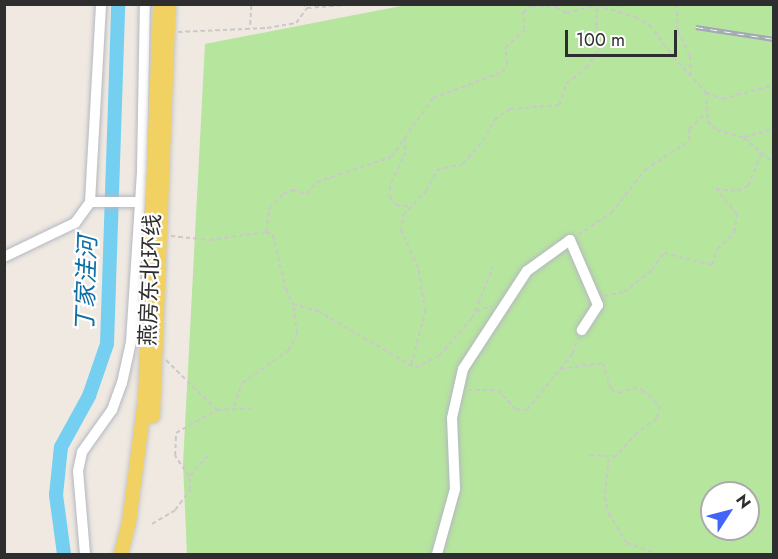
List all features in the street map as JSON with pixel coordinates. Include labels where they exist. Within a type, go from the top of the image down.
[{"type":"main road","name":"燕房东北环线","points":[[121,555],[134,488],[145,398],[160,4]]},
{"type":"main road","name":"燕房东北环线","points":[[131,555],[155,394],[169,4]]},
{"type":"street","points":[[4,257],[75,223],[90,202],[101,4]]},
{"type":"street","points":[[85,555],[78,471],[82,452],[112,410],[123,383],[131,342],[140,202],[145,4]]},
{"type":"street","points":[[90,202],[140,202]]},
{"type":"street","points":[[437,555],[455,489],[452,418],[464,369],[494,328],[503,303],[527,271],[570,240],[598,305],[582,330]]},
{"type":"path","points":[[249,27],[251,4]]},
{"type":"path","points":[[301,4],[307,8],[356,4]]},
{"type":"path","points":[[618,4],[621,14]]},
{"type":"path","points":[[677,4],[678,31],[690,56],[691,76]]},
{"type":"path","points":[[266,232],[269,208],[283,194],[293,190],[306,194],[317,182],[391,157],[433,98],[502,72],[507,64],[505,48],[509,41],[524,30],[523,12],[532,6],[538,5],[566,13],[597,5],[650,25],[706,92],[722,99],[774,85]]},
{"type":"path","points":[[411,366],[425,312],[418,267],[401,232],[403,215],[413,207],[436,170],[463,164],[483,141],[494,120],[510,109],[559,105],[566,84],[586,68],[603,44],[596,27],[597,5]]},
{"type":"path","points":[[177,32],[296,24],[307,8]]},
{"type":"path","points":[[706,92],[708,121],[717,130],[744,137],[774,162]]},
{"type":"path","points":[[570,240],[611,213],[645,170],[689,141],[689,129],[706,112]]},
{"type":"path","points":[[744,137],[774,129]]},
{"type":"path","points":[[405,137],[406,152],[390,186],[390,197],[396,205],[413,207]]},
{"type":"path","points":[[595,298],[624,292],[652,270],[664,253],[712,265],[717,249],[734,233],[737,215],[716,189],[737,191],[747,186],[762,152]]},
{"type":"path","points":[[166,231],[172,238],[209,240],[266,232],[273,235],[286,289],[293,304],[297,334],[288,351],[242,383],[233,407]]},
{"type":"path","points":[[293,304],[318,311],[411,366],[426,365],[439,356],[476,311],[493,267]]},
{"type":"path","points":[[476,311],[503,303]]},
{"type":"path","points":[[459,391],[498,390],[516,409],[527,410],[572,354],[582,330]]},
{"type":"path","points":[[160,356],[217,410]]},
{"type":"path","points":[[560,369],[603,363],[611,389],[619,393],[633,388],[643,390],[660,406],[657,419],[610,459],[605,497],[609,514],[627,543],[657,555]]},
{"type":"path","points":[[152,524],[175,510],[190,490],[189,477],[175,456],[176,433],[217,410],[233,407],[252,408]]},
{"type":"path","points":[[189,477],[210,453]]},
{"type":"path","points":[[586,455],[610,459]]},
{"type":"green space","points":[[406,5],[773,5],[773,554],[187,554],[183,464],[205,44]]},
{"type":"waterway","name":"丁家洼河","points":[[64,554],[56,495],[61,447],[89,396],[107,344],[118,4]]},
{"type":"railway","points":[[696,27],[774,39]]}]
